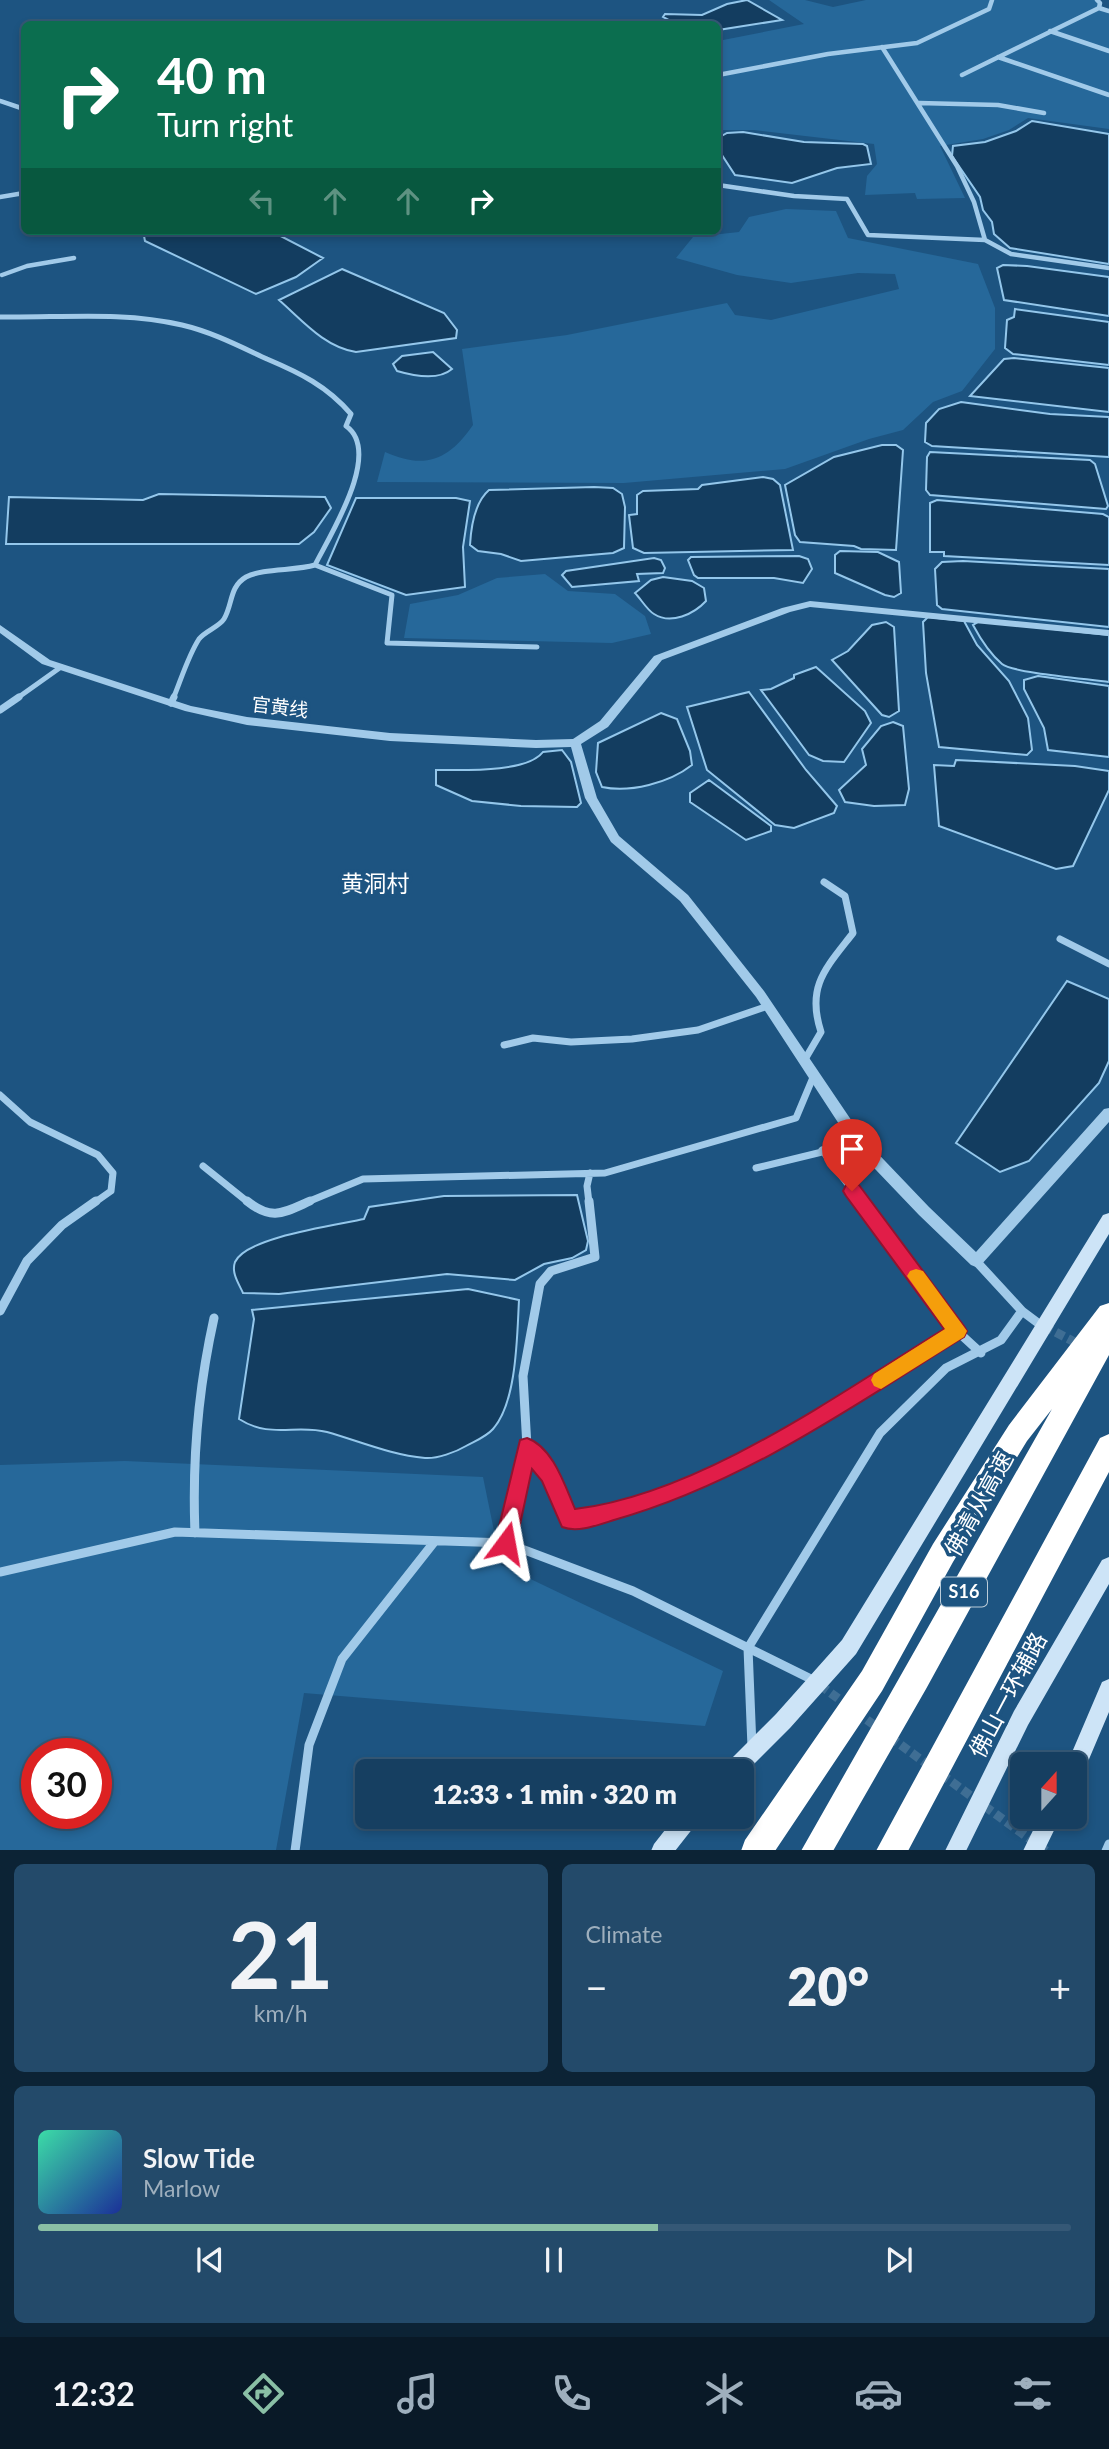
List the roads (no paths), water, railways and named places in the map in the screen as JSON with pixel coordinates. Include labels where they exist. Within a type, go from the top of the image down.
[{"type":"highway","points":[[756,1850],[872,1681],[943,1553],[1018,1433],[1109,1314]]},
{"type":"highway","name":"佛清从高速","points":[[816,1850],[916,1679],[1109,1331]]},
{"type":"highway","points":[[891,1850],[1109,1446]]},
{"type":"main road","points":[[745,1759],[849,1647],[1109,1220]]},
{"type":"main road","name":"佛山一环辅路","points":[[956,1850],[1021,1718],[1109,1566]]},
{"type":"main road","points":[[1082,1752],[1109,1689]]},
{"type":"main road","points":[[661,1850],[679,1829]]},
{"type":"main road","points":[[1034,1850],[1044,1829]]},
{"type":"street","points":[[721,74],[828,54],[917,43],[989,9],[992,0]]},
{"type":"street","points":[[1097,0],[1100,3],[1099,8]]},
{"type":"street","points":[[962,75],[1099,8],[1109,11]]},
{"type":"street","points":[[1050,32],[1109,51]]},
{"type":"street","points":[[882,47],[887,59],[919,103],[979,212],[985,240]]},
{"type":"street","points":[[998,57],[1109,95]]},
{"type":"street","points":[[0,101],[21,108]]},
{"type":"street","points":[[919,103],[988,104],[1022,107],[1044,113]]},
{"type":"street","points":[[721,185],[794,196],[847,199],[867,235],[985,240],[1011,254],[1109,268]]},
{"type":"street","points":[[0,197],[21,194]]},
{"type":"street","points":[[1,276],[27,266],[74,258]]},
{"type":"street","points":[[0,317],[138,319],[174,323],[223,339],[301,373],[336,395],[351,414],[346,426],[356,433],[360,446],[354,481],[314,565],[301,571],[258,572],[243,579],[227,604],[224,619],[200,638],[171,703]]},
{"type":"street","points":[[314,565],[392,595],[387,643],[537,647]]},
{"type":"street","points":[[1038,1323],[1022,1311],[859,1143],[768,1006],[684,898],[615,839],[591,798],[575,743],[604,724],[658,658],[786,610],[810,604],[1109,633]]},
{"type":"street","name":"官黄线","points":[[0,628],[47,662],[171,703],[247,721],[390,737],[536,744],[575,743]]},
{"type":"street","points":[[0,710],[61,667]]},
{"type":"street","points":[[804,1061],[821,1032],[812,997],[824,971],[853,933],[845,896],[824,882]]},
{"type":"street","points":[[1060,939],[1109,964]]},
{"type":"street","points":[[504,1045],[533,1038],[571,1042],[632,1039],[698,1030],[768,1006]]},
{"type":"street","points":[[204,1166],[262,1213],[279,1214],[363,1179],[605,1173],[796,1118],[814,1075]]},
{"type":"street","points":[[0,1095],[30,1122],[98,1155],[113,1173],[111,1191],[62,1225],[27,1261],[0,1311]]},
{"type":"street","points":[[976,1261],[1109,1113]]},
{"type":"street","points":[[756,1168],[859,1143]]},
{"type":"street","points":[[822,1150],[957,1331],[981,1353]]},
{"type":"street","points":[[506,1543],[527,1447],[523,1376],[540,1284],[551,1271],[595,1257],[587,1186],[590,1173]]},
{"type":"street","points":[[752,1752],[748,1648],[880,1433],[946,1368],[981,1353],[1001,1340],[1022,1311]]},
{"type":"street","points":[[195,1533],[191,1479],[200,1378],[214,1318]]},
{"type":"street","points":[[527,1447],[550,1475],[569,1520],[643,1503],[705,1478],[772,1445],[957,1331]]},
{"type":"street","points":[[0,1572],[175,1532],[506,1543],[633,1591],[811,1679]]},
{"type":"street","points":[[295,1850],[309,1745],[342,1659],[435,1541]]},
{"type":"street","points":[[1106,1850],[1109,1844]]},
{"type":"tunnel","points":[[1044,1326],[1080,1345]]},
{"type":"tunnel","points":[[820,1685],[847,1705]]},
{"type":"tunnel","points":[[856,1712],[881,1730]]},
{"type":"tunnel","points":[[890,1737],[931,1767]]},
{"type":"tunnel","points":[[941,1774],[1045,1850]]},
{"type":"district","name":"黄洞村","points":[[375,884]]}]
